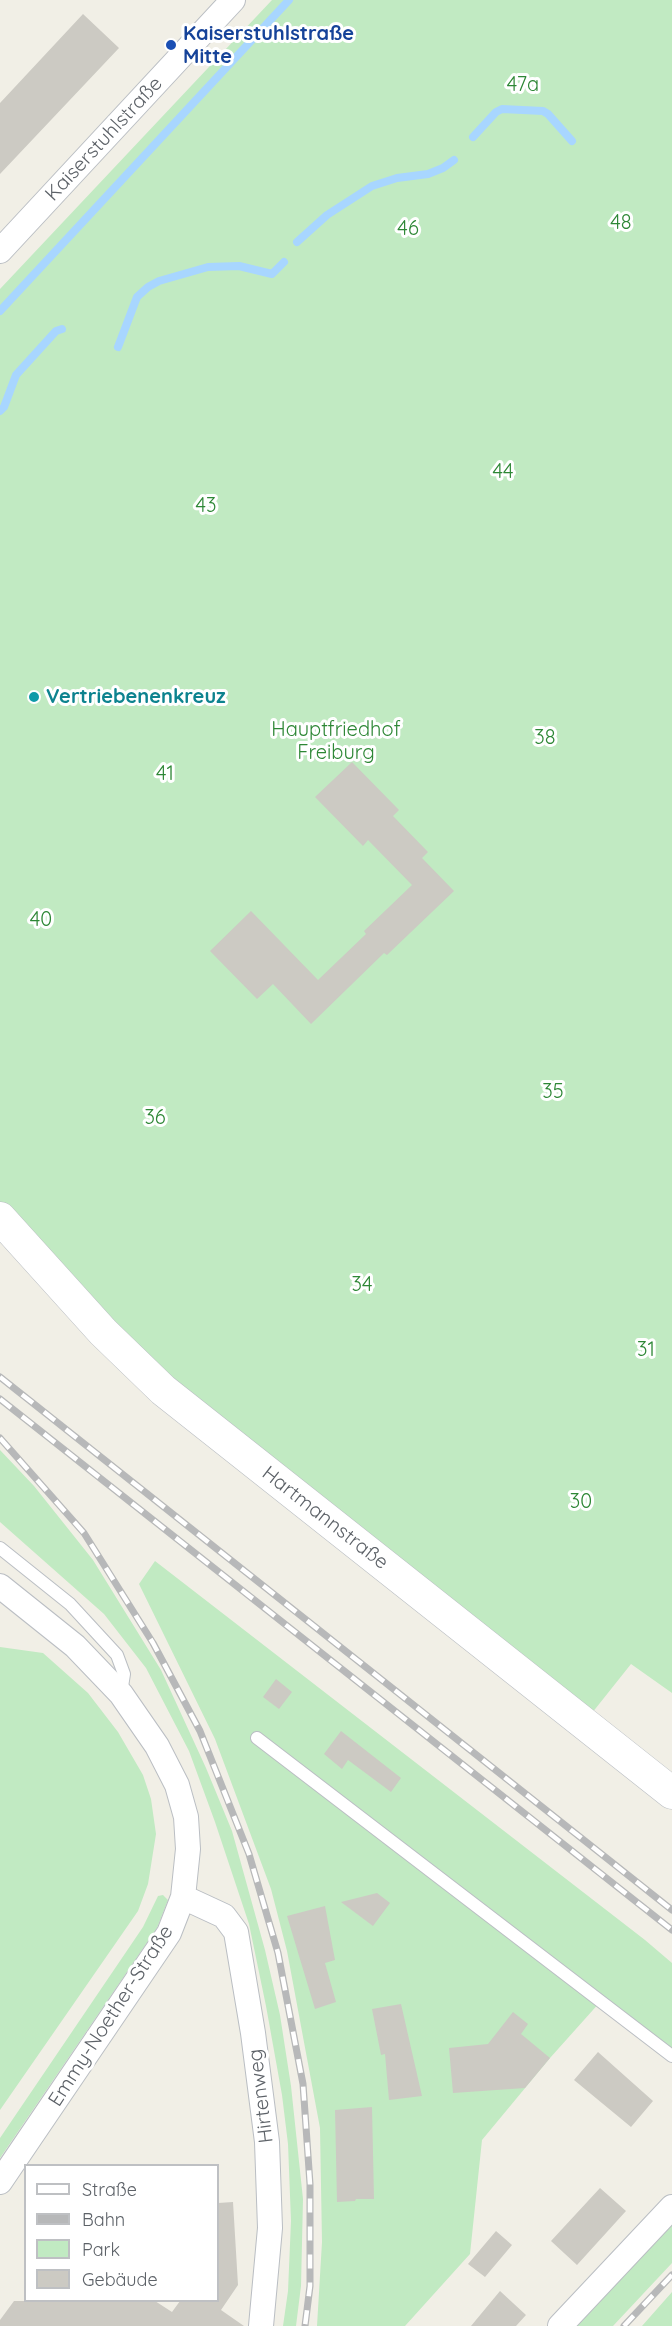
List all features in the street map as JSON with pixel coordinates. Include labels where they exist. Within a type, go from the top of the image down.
[{"type":"street","name":"Kaiserstuhlstraße","points":[[0,251],[233,0]]},
{"type":"street","name":"Hartmannstraße","points":[[0,1218],[103,1332],[163,1390],[672,1792]]},
{"type":"street","name":"Emmy-Noether-Straße","points":[[0,2182],[169,1933],[183,1897],[188,1850],[183,1805],[177,1785],[157,1746],[121,1694],[75,1646],[3,1594]]},
{"type":"street","name":"Hirtenweg","points":[[183,1897],[224,1916],[236,1932],[253,2033],[267,2142],[270,2228],[261,2326]]},
{"type":"street","points":[[560,2326],[672,2207]]},
{"type":"lane","points":[[0,1548],[70,1604],[117,1655],[124,1674],[121,1694]]},
{"type":"lane","points":[[257,1738],[672,2056]]},
{"type":"green space","name":"Hauptfriedhof Freiburg","points":[[272,0],[672,0],[672,1693],[631,1664],[588,1718],[170,1383],[0,1203],[0,289]]},
{"type":"green space","points":[[0,1450],[34,1486],[93,1560],[161,1670],[232,1831],[265,1950],[280,2015],[291,2086],[303,2199],[301,2286],[296,2326],[283,2326],[288,2291],[291,2221],[288,2144],[282,2095],[249,1924],[215,1822],[189,1751],[146,1668],[104,1614],[0,1522]]},
{"type":"green space","points":[[155,1561],[672,1963],[672,2053],[601,2001],[482,2140],[470,2254],[405,2326],[317,2326],[322,2242],[320,2128],[287,1951],[271,1889],[215,1739],[139,1584]]},
{"type":"green space","points":[[0,1647],[43,1653],[88,1693],[118,1732],[143,1775],[151,1799],[156,1834],[148,1884],[138,1911],[0,2110]]},
{"type":"green space","points":[[163,1895],[168,1900],[157,1928],[0,2158],[0,2138],[143,1927],[158,1896]]},
{"type":"green space","points":[[672,2218],[672,2263],[613,2326],[576,2326]]},
{"type":"green space","points":[[672,2292],[672,2326],[642,2326]]},
{"type":"building","points":[[83,14],[119,48],[0,174],[0,103]]},
{"type":"building","points":[[352,762],[399,810],[393,816],[428,852],[422,858],[454,891],[387,955],[384,953],[311,1024],[273,984],[257,999],[210,951],[251,911],[318,980],[412,885],[368,840],[363,846],[315,797]]},
{"type":"building","points":[[276,1679],[292,1692],[279,1709],[263,1697]]},
{"type":"building","points":[[341,1731],[401,1778],[391,1792],[348,1760],[342,1769],[324,1754]]},
{"type":"building","points":[[377,1893],[390,1903],[373,1926],[341,1902]]},
{"type":"building","points":[[325,1906],[335,1960],[325,1963],[336,2002],[315,2009],[287,1916]]},
{"type":"building","points":[[401,2004],[422,2096],[389,2100],[385,2054],[381,2055],[372,2009]]},
{"type":"building","points":[[513,2012],[528,2024],[521,2034],[550,2058],[525,2088],[453,2093],[449,2048],[488,2044]]},
{"type":"building","points":[[598,2052],[653,2101],[631,2127],[574,2080]]},
{"type":"building","points":[[372,2107],[374,2199],[337,2202],[335,2110]]},
{"type":"building","points":[[600,2188],[626,2211],[577,2265],[551,2241]]},
{"type":"building","points":[[233,2202],[238,2285],[221,2310],[244,2326],[0,2326],[0,2320],[14,2301],[157,2302],[172,2312],[179,2302],[219,2302],[219,2203]]},
{"type":"building","points":[[496,2231],[512,2245],[485,2277],[468,2264]]},
{"type":"building","points":[[500,2291],[526,2315],[516,2326],[471,2326]]},
{"type":"waterway","points":[[0,311],[289,0]]},
{"type":"waterway","points":[[473,137],[496,112],[502,109],[543,111],[572,141]]},
{"type":"waterway","points":[[297,242],[327,215],[372,186],[397,178],[428,174],[443,168],[454,160]]},
{"type":"waterway","points":[[118,347],[137,297],[159,281],[208,267],[239,266],[272,274],[284,262]]},
{"type":"waterway","points":[[0,411],[4,407],[16,375],[56,331],[62,329]]},
{"type":"railway","points":[[0,1377],[672,1910]]},
{"type":"railway","points":[[0,1399],[672,1930]]},
{"type":"railway","points":[[0,1438],[84,1533],[153,1643],[200,1731],[249,1854],[278,1953],[303,2084],[310,2184],[310,2286],[305,2326]]},
{"type":"railway","points":[[624,2326],[672,2275]]},
{"type":"place","name":"Kaiserstuhlstraße Mitte","points":[[171,45]]},
{"type":"place","name":"Vertriebenenkreuz","points":[[34,697]]},
{"type":"park label","name":"47a","points":[[523,85]]},
{"type":"park label","name":"48","points":[[621,223]]},
{"type":"park label","name":"46","points":[[408,229]]},
{"type":"park label","name":"44","points":[[503,472]]},
{"type":"park label","name":"43","points":[[206,506]]},
{"type":"park label","name":"38","points":[[545,738]]},
{"type":"park label","name":"41","points":[[165,774]]},
{"type":"park label","name":"40","points":[[41,920]]},
{"type":"park label","name":"35","points":[[553,1092]]},
{"type":"park label","name":"36","points":[[155,1118]]},
{"type":"park label","name":"34","points":[[362,1285]]},
{"type":"park label","name":"31","points":[[646,1350]]},
{"type":"park label","name":"30","points":[[581,1502]]}]
